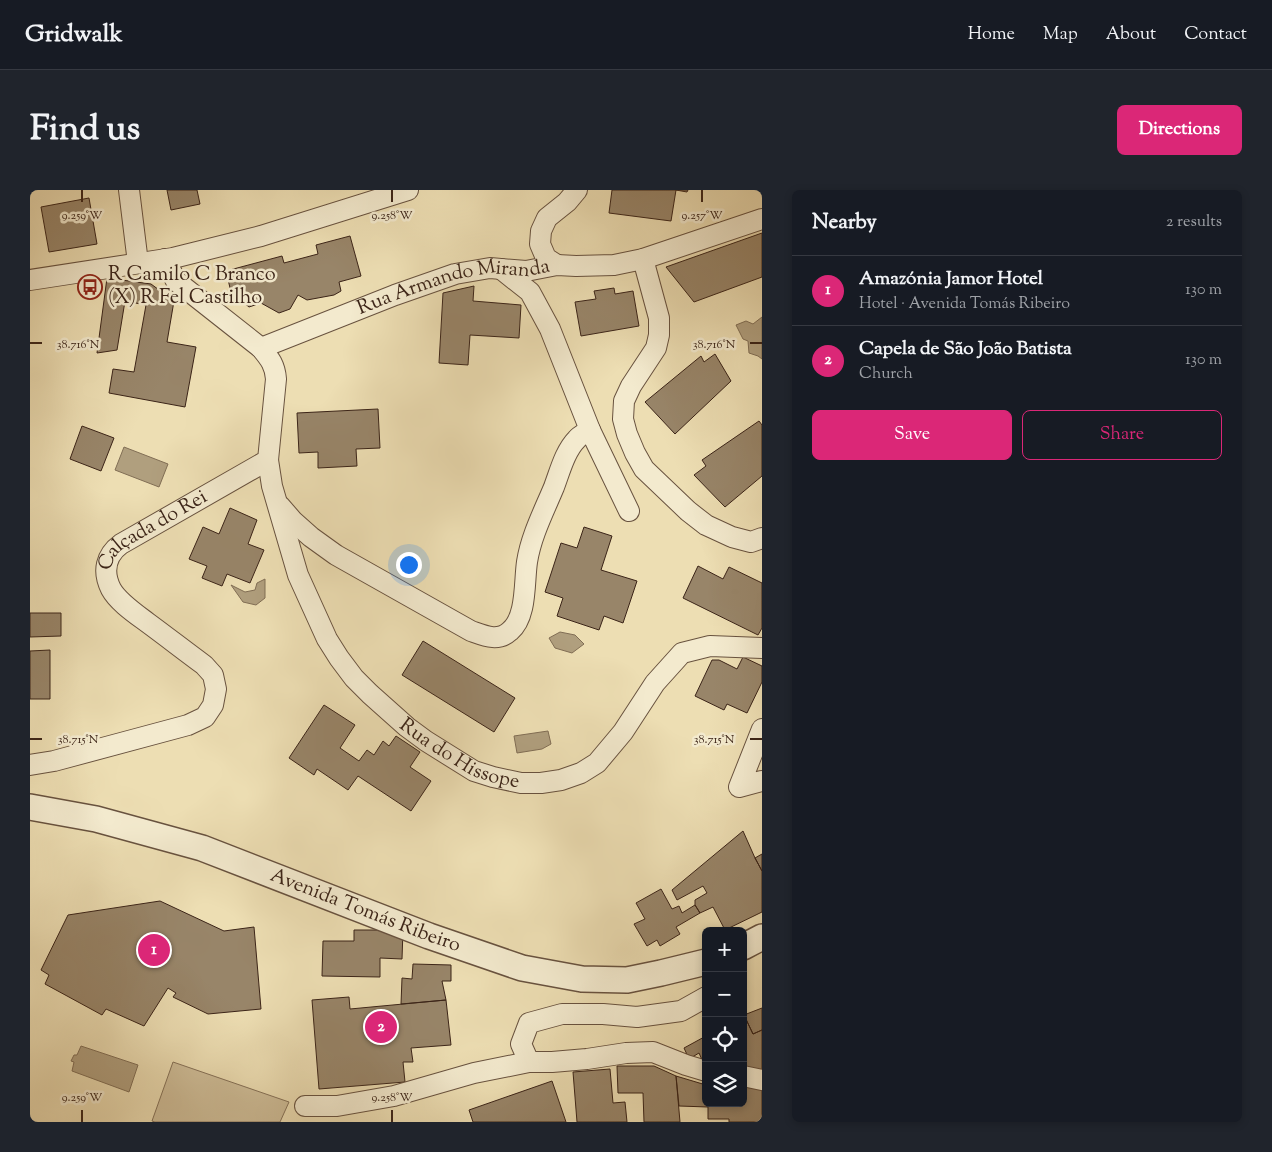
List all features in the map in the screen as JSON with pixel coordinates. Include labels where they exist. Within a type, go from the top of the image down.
[{"type":"street","points":[[128,190],[138,264]]},
{"type":"street","points":[[30,280],[165,259],[261,236],[408,190]]},
{"type":"street","name":"Rua Armando Miranda","points":[[557,265],[546,258],[540,244],[541,231],[547,218],[567,202],[577,190]]},
{"type":"street","points":[[557,265],[614,265],[643,259],[762,219]]},
{"type":"street","points":[[165,259],[176,281],[270,358],[275,369],[276,379],[268,460]]},
{"type":"street","points":[[643,259],[659,318],[659,335],[656,348],[634,381],[624,401],[623,418],[626,434],[644,469],[688,511],[706,524],[732,537],[751,542],[762,538]]},
{"type":"street","name":"Rua Armando Miranda","points":[[260,348],[454,274],[490,268],[526,271],[557,265]]},
{"type":"street","points":[[501,269],[530,292],[550,329],[590,430],[629,511]]},
{"type":"street","points":[[276,501],[293,521],[336,555],[471,631],[487,637],[502,637],[512,630],[519,619],[531,544],[568,453],[577,439],[590,430]]},
{"type":"street","name":"Rua do Hissope","points":[[268,460],[272,486],[293,558],[305,592],[326,639],[354,678],[407,728],[474,771],[520,783],[541,783],[560,780],[581,772],[597,763],[623,732],[655,683],[682,653],[710,646],[762,648]]},
{"type":"street","name":"Calçada do Rei","points":[[30,765],[54,761],[188,725],[205,717],[213,704],[216,690],[212,675],[204,665],[124,604],[111,590],[106,576],[107,562],[115,549],[121,544],[268,460]]},
{"type":"street","points":[[762,729],[739,787],[762,781]]},
{"type":"street","name":"Avenida Tomás Ribeiro","points":[[30,807],[96,819],[202,848],[428,936],[522,968],[582,979],[627,980],[661,974],[702,963]]},
{"type":"street","points":[[529,1062],[520,1044],[529,1022],[562,1014],[603,1014],[637,1017],[681,1012],[702,999]]},
{"type":"street","points":[[304,1106],[337,1106],[394,1096],[474,1073],[529,1062],[552,1062],[626,1053],[653,1052],[702,1070]]},
{"type":"street","points":[[747,1077],[762,1080]]},
{"type":"shaded area","points":[[762,317],[762,359],[749,353],[748,341],[743,339],[736,325],[746,321],[753,324]]},
{"type":"shaded area","points":[[124,447],[168,464],[159,487],[115,470]]},
{"type":"shaded area","points":[[265,579],[265,598],[256,605],[243,602],[231,585],[245,592],[255,590],[257,583]]},
{"type":"shaded area","points":[[560,632],[575,635],[584,644],[572,653],[555,648],[549,638]]},
{"type":"shaded area","points":[[548,731],[551,744],[542,749],[517,753],[514,736]]},
{"type":"shaded area","points":[[81,1046],[138,1065],[129,1092],[72,1071],[74,1062],[71,1061],[74,1055],[77,1055]]},
{"type":"shaded area","points":[[173,1062],[289,1102],[280,1122],[152,1121]]},
{"type":"building","points":[[167,190],[197,190],[200,204],[171,210]]},
{"type":"building","points":[[612,190],[676,190],[671,221],[609,213]]},
{"type":"building","points":[[89,198],[97,244],[49,252],[41,207]]},
{"type":"building","points":[[762,233],[762,277],[694,302],[666,267]]},
{"type":"building","points":[[350,236],[361,276],[339,282],[341,291],[334,295],[307,300],[298,295],[290,309],[279,313],[261,303],[249,307],[231,292],[226,271],[282,256],[284,263],[318,254],[316,245]]},
{"type":"building","points":[[107,278],[151,284],[174,301],[167,342],[196,347],[185,407],[109,393],[113,369],[134,372],[146,305],[125,301],[117,350],[97,353]]},
{"type":"building","points":[[474,286],[473,301],[521,305],[519,338],[470,335],[468,365],[439,363],[443,293]]},
{"type":"building","points":[[614,288],[615,294],[633,291],[639,326],[581,336],[575,302],[596,299],[594,291]]},
{"type":"building","points":[[715,354],[731,381],[675,434],[645,402],[701,356],[704,362]]},
{"type":"building","points":[[378,409],[380,448],[356,449],[357,466],[318,468],[318,452],[299,453],[297,413]]},
{"type":"building","points":[[759,421],[762,425],[762,476],[725,507],[694,475],[706,466],[702,460]]},
{"type":"building","points":[[82,426],[114,438],[101,471],[70,459]]},
{"type":"building","points":[[230,508],[257,520],[248,544],[264,550],[250,583],[227,574],[222,586],[202,578],[207,566],[189,559],[203,527],[219,534]]},
{"type":"building","points":[[584,527],[612,536],[601,570],[637,581],[623,623],[604,616],[599,630],[557,616],[563,598],[545,592],[561,543],[577,548]]},
{"type":"building","points":[[698,566],[723,579],[729,567],[762,583],[762,628],[758,635],[683,598]]},
{"type":"building","points":[[30,613],[61,613],[61,636],[30,637]]},
{"type":"building","points":[[423,641],[515,698],[494,732],[402,675]]},
{"type":"building","points":[[50,650],[50,699],[30,699],[30,651]]},
{"type":"building","points":[[743,657],[762,666],[762,682],[747,713],[727,704],[724,710],[695,696],[712,660],[719,660],[737,669]]},
{"type":"building","points":[[324,705],[355,725],[340,748],[359,761],[367,750],[374,755],[383,741],[389,746],[396,736],[420,752],[410,767],[431,781],[411,811],[358,776],[348,790],[317,769],[314,775],[289,758]]},
{"type":"building","points":[[743,831],[762,871],[762,912],[731,927],[723,927],[713,907],[700,913],[695,905],[695,900],[707,893],[703,886],[677,900],[672,890]]},
{"type":"building","points":[[762,854],[762,871],[755,858]]},
{"type":"building","points":[[661,889],[672,909],[679,906],[682,913],[695,905],[700,913],[676,927],[680,934],[660,946],[657,940],[647,946],[634,924],[645,919],[636,903]]},
{"type":"building","points":[[160,901],[224,931],[254,927],[261,1009],[208,1014],[173,997],[176,993],[168,988],[144,1026],[106,1009],[102,1015],[45,984],[49,975],[41,970],[68,915]]},
{"type":"building","points":[[354,930],[403,930],[402,959],[380,958],[380,977],[322,976],[323,941],[354,941]]},
{"type":"building","points":[[413,964],[451,965],[451,981],[442,981],[446,1000],[401,1004],[402,978],[412,979]]},
{"type":"building","points":[[349,997],[350,1009],[446,1000],[451,1045],[411,1048],[413,1062],[403,1062],[405,1082],[319,1089],[312,1000]]},
{"type":"building","points":[[762,1008],[762,1030],[753,1034],[747,1021],[747,1014]]},
{"type":"building","points":[[747,1021],[753,1034],[762,1030],[762,1071],[747,1070]]},
{"type":"building","points":[[702,1038],[702,1060],[699,1053],[689,1059],[684,1048]]},
{"type":"building","points":[[617,1066],[654,1066],[676,1076],[680,1122],[644,1122],[643,1093],[618,1093]]},
{"type":"building","points":[[610,1069],[613,1103],[625,1102],[627,1122],[577,1122],[573,1072]]},
{"type":"building","points":[[676,1076],[702,1084],[702,1107],[679,1106]]},
{"type":"building","points":[[552,1081],[566,1122],[473,1122],[469,1110]]},
{"type":"building","points":[[747,1086],[762,1087],[762,1122],[729,1122],[729,1119],[708,1119],[708,1107],[747,1107]]},
{"type":"place","name":"R Camilo C Branco (X) R Fel Castilho","points":[[90,287]]},
{"type":"place","name":"Amazónia Jamor Hotel","points":[[154,950]]},
{"type":"place","name":"Capela de São João Batista","points":[[381,1027]]}]
